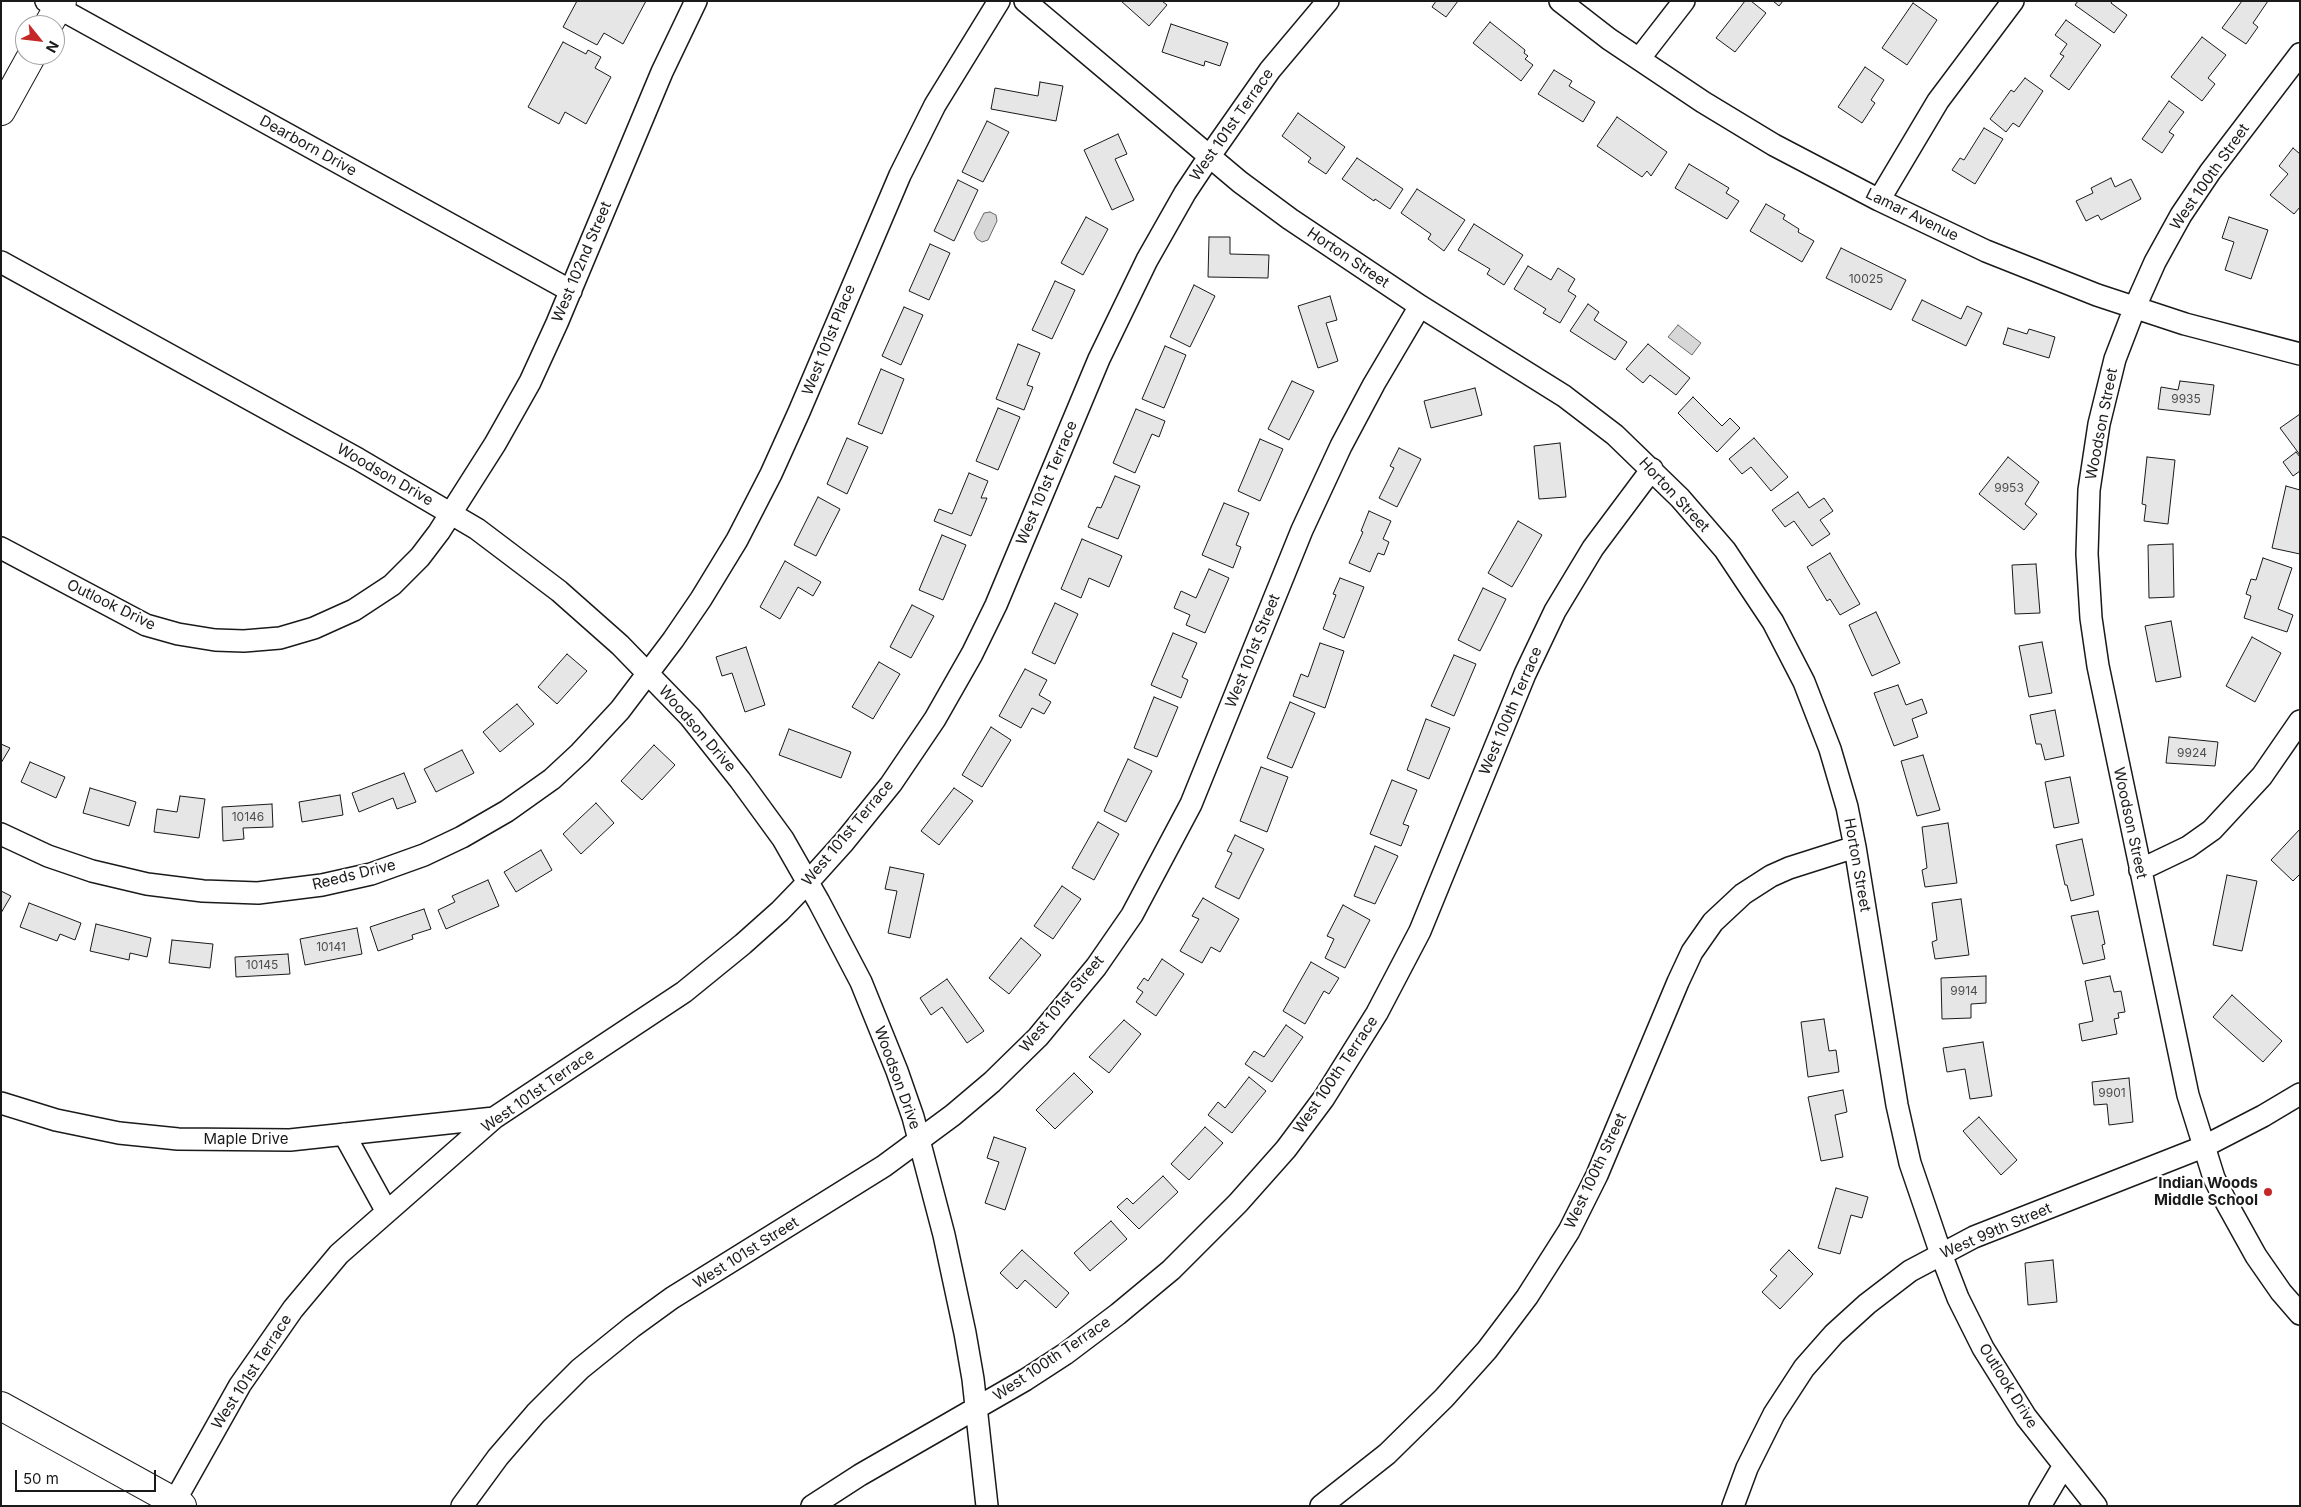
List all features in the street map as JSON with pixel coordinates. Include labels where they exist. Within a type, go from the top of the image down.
[{"type":"main road","points":[[1,111],[26,65]]},
{"type":"main road","points":[[1,1406],[176,1504]]},
{"type":"street","name":"West 102nd Street","points":[[451,514],[496,444],[530,382],[571,291],[643,114],[696,1]]},
{"type":"street","name":"West 101st Place","points":[[648,673],[701,600],[742,532],[795,421],[900,175],[935,105],[999,1]]},
{"type":"street","name":"Horton Street","points":[[1024,1],[1208,157],[1290,219],[1420,306],[1564,396],[1615,435],[1680,498],[1725,550],[1773,622],[1804,682],[1830,749],[1847,807],[1855,847],[1897,1105],[1910,1163],[1940,1254]]},
{"type":"street","name":"West 101st Terrace","points":[[176,1504],[240,1385],[293,1309],[339,1254],[494,1118],[684,992],[743,944],[780,911],[808,882],[844,842],[891,784],[935,719],[972,654],[996,605],[1099,359],[1147,260],[1184,194],[1208,157],[1270,70],[1328,1]]},
{"type":"street","name":"Lamar Avenue","points":[[1560,1],[1639,59],[1703,102],[1774,145],[1879,200],[1986,251],[2097,295],[2222,334],[2300,354]]},
{"type":"street","points":[[1639,59],[1684,1]]},
{"type":"street","points":[[1879,200],[1938,100],[2013,1]]},
{"type":"street","name":"Dearborn Drive","points":[[53,9],[571,291]]},
{"type":"street","name":"West 100th Street","points":[[2135,307],[2155,262],[2181,216],[2210,172],[2300,54]]},
{"type":"street","name":"Woodson Drive","points":[[1,262],[358,459],[451,514],[506,550],[559,591],[620,645],[690,717],[740,780],[782,839],[808,882],[860,982],[897,1071],[919,1141],[947,1245],[965,1333],[988,1506]]},
{"type":"street","name":"West 101st Street","points":[[462,1506],[498,1458],[536,1413],[580,1369],[672,1298],[884,1166],[919,1141],[986,1088],[1038,1037],[1096,967],[1132,915],[1191,804],[1302,530],[1341,446],[1420,306]]},
{"type":"street","name":"Woodson Street","points":[[2135,307],[2115,359],[2099,424],[2089,490],[2087,554],[2091,618],[2098,666],[2188,1095],[2203,1147],[2226,1202],[2256,1256],[2281,1292],[2300,1314]]},
{"type":"street","name":"West 100th Terrace","points":[[812,1506],[860,1475],[976,1409],[1065,1354],[1118,1314],[1171,1270],[1238,1204],[1286,1149],[1324,1098],[1377,1013],[1420,930],[1525,674],[1555,611],[1593,548],[1652,470]]},
{"type":"street","name":"Outlook Drive","points":[[1,548],[146,625],[178,634],[215,640],[244,641],[280,638],[314,628],[354,610],[374,598],[407,572],[451,514]]},
{"type":"street","name":"Reeds Drive","points":[[1,834],[48,856],[92,871],[147,884],[203,891],[258,893],[322,885],[371,874],[431,852],[462,838],[507,811],[552,779],[620,710],[648,673]]},
{"type":"street","points":[[2140,870],[2188,847],[2212,830],[2262,776],[2300,721]]},
{"type":"street","name":"West 100th Street","points":[[1321,1506],[1387,1454],[1444,1398],[1487,1350],[1527,1297],[1569,1230],[1597,1175],[1678,982],[1692,952],[1713,922],[1743,894],[1771,876],[1789,868],[1855,847]]},
{"type":"street","name":"West 99th Street","points":[[1733,1506],[1747,1468],[1774,1414],[1804,1368],[1834,1334],[1867,1304],[1910,1271],[1974,1237],[2203,1147],[2263,1116],[2300,1094]]},
{"type":"street","name":"Maple Drive","points":[[1,1103],[56,1120],[119,1133],[178,1139],[290,1140],[494,1118]]},
{"type":"street","points":[[344,1134],[387,1212]]},
{"type":"street","name":"Outlook Drive","points":[[1940,1254],[1958,1298],[1983,1348],[2026,1417],[2063,1467],[2096,1506]]},
{"type":"street","points":[[2040,1506],[2063,1467]]},
{"type":"shaded area","points":[[990,212],[996,215],[997,221],[988,240],[982,242],[977,239],[974,233],[984,213]]},
{"type":"shaded area","points":[[1678,325],[1701,343],[1692,355],[1668,337]]},
{"type":"building","points":[[577,1],[646,1],[623,44],[604,33],[597,45],[563,27]]},
{"type":"building","points":[[1121,1],[1162,1],[1167,5],[1149,26]]},
{"type":"building","points":[[1436,1],[1458,1],[1446,17],[1432,7]]},
{"type":"building","points":[[1745,1],[1751,1],[1766,13],[1735,52],[1716,38]]},
{"type":"building","points":[[1773,1],[1783,1],[1779,6]]},
{"type":"building","points":[[2078,1],[2112,1],[2111,3],[2127,15],[2114,33],[2075,5]]},
{"type":"building","points":[[2242,1],[2268,1],[2253,23],[2258,27],[2246,44],[2222,28]]},
{"type":"building","points":[[1913,3],[1937,20],[1907,65],[1882,48]]},
{"type":"building","points":[[2066,20],[2101,45],[2069,90],[2050,76],[2064,56],[2060,54],[2067,44],[2055,35]]},
{"type":"building","points":[[1490,22],[1525,50],[1524,53],[1528,56],[1525,59],[1533,65],[1521,81],[1473,43]]},
{"type":"building","points":[[1171,24],[1228,43],[1220,66],[1205,61],[1204,66],[1162,52]]},
{"type":"building","points":[[2202,37],[2226,55],[2208,78],[2215,84],[2202,101],[2171,77]]},
{"type":"building","points":[[563,42],[586,54],[588,50],[601,57],[595,68],[611,77],[586,124],[565,112],[559,124],[528,107]]},
{"type":"building","points":[[1865,67],[1884,80],[1871,100],[1875,103],[1862,123],[1838,107]]},
{"type":"building","points":[[1554,70],[1572,81],[1569,86],[1595,102],[1583,122],[1538,94]]},
{"type":"building","points":[[2025,78],[2043,91],[2019,127],[2013,123],[2006,132],[1990,119],[2011,90],[2014,92]]},
{"type":"building","points":[[1040,82],[1063,86],[1056,121],[991,109],[995,88],[1038,96]]},
{"type":"building","points":[[2169,101],[2184,112],[2169,132],[2174,135],[2162,153],[2142,139]]},
{"type":"building","points":[[1298,113],[1345,147],[1326,174],[1308,162],[1311,158],[1282,136]]},
{"type":"building","points":[[1617,117],[1667,152],[1651,176],[1647,171],[1642,177],[1597,146]]},
{"type":"building","points":[[987,121],[1009,132],[983,182],[962,172]]},
{"type":"building","points":[[1984,128],[2003,139],[1975,184],[1952,170],[1960,158],[1964,160]]},
{"type":"building","points":[[1118,134],[1127,154],[1115,159],[1134,200],[1112,210],[1084,150]]},
{"type":"building","points":[[2293,148],[2300,154],[2300,207],[2294,214],[2270,195],[2288,174],[2279,166]]},
{"type":"building","points":[[1357,158],[1403,189],[1390,209],[1375,199],[1374,201],[1342,179]]},
{"type":"building","points":[[1689,164],[1729,188],[1726,193],[1739,201],[1727,219],[1675,188]]},
{"type":"building","points":[[2111,178],[2115,187],[2131,179],[2141,199],[2101,220],[2098,215],[2086,221],[2076,201],[2093,193],[2091,188]]},
{"type":"building","points":[[958,180],[978,190],[954,241],[934,231]]},
{"type":"building","points":[[1417,189],[1465,220],[1444,251],[1428,239],[1431,234],[1401,213]]},
{"type":"building","points":[[1766,204],[1785,215],[1783,219],[1799,229],[1798,232],[1814,241],[1802,262],[1750,231]]},
{"type":"building","points":[[1086,217],[1108,229],[1083,275],[1061,263]]},
{"type":"building","points":[[2229,217],[2268,230],[2251,279],[2225,270],[2234,242],[2222,238]]},
{"type":"building","points":[[1474,224],[1523,255],[1504,285],[1487,274],[1490,269],[1458,250]]},
{"type":"building","points":[[1209,237],[1230,237],[1230,254],[1269,255],[1268,278],[1208,277]]},
{"type":"building","points":[[930,244],[950,253],[929,300],[909,291]]},
{"type":"building","points":[[1841,248],[1906,280],[1891,310],[1826,278]]},
{"type":"building","points":[[1528,266],[1551,280],[1558,268],[1575,279],[1568,291],[1576,296],[1560,323],[1543,313],[1546,309],[1514,289]]},
{"type":"building","points":[[1055,281],[1075,290],[1052,339],[1032,330]]},
{"type":"building","points":[[1194,285],[1215,296],[1190,347],[1170,337]]},
{"type":"building","points":[[1330,296],[1337,320],[1326,323],[1338,361],[1318,368],[1298,306]]},
{"type":"building","points":[[1922,300],[1961,319],[1967,306],[1982,313],[1966,346],[1912,320]]},
{"type":"building","points":[[1588,304],[1599,312],[1594,320],[1627,342],[1615,360],[1570,331]]},
{"type":"building","points":[[904,307],[923,315],[901,365],[882,356]]},
{"type":"building","points":[[2008,328],[2027,334],[2029,329],[2055,337],[2049,358],[2003,344]]},
{"type":"building","points":[[1018,344],[1040,353],[1027,385],[1033,387],[1024,410],[996,399]]},
{"type":"building","points":[[1648,344],[1690,378],[1676,395],[1650,375],[1643,383],[1626,369]]},
{"type":"building","points":[[1165,346],[1186,355],[1164,408],[1142,399]]},
{"type":"building","points":[[881,369],[904,379],[882,434],[858,424]]},
{"type":"building","points":[[1292,381],[1314,391],[1289,440],[1268,429]]},
{"type":"building","points":[[2180,381],[2214,385],[2210,415],[2158,409],[2161,387],[2178,390]]},
{"type":"building","points":[[1475,388],[1482,415],[1431,428],[1424,401]]},
{"type":"building","points":[[1693,397],[1722,426],[1730,418],[1740,428],[1717,452],[1678,413]]},
{"type":"building","points":[[998,408],[1020,417],[998,470],[976,461]]},
{"type":"building","points":[[1136,409],[1165,421],[1159,437],[1152,434],[1135,473],[1113,463]]},
{"type":"building","points":[[2300,414],[2300,455],[2280,428]]},
{"type":"building","points":[[847,438],[868,447],[847,494],[827,484]]},
{"type":"building","points":[[1754,438],[1788,477],[1771,491],[1751,467],[1742,474],[1729,459]]},
{"type":"building","points":[[1260,439],[1283,449],[1260,501],[1238,491]]},
{"type":"building","points":[[1560,443],[1566,497],[1539,499],[1534,446]]},
{"type":"building","points":[[1399,448],[1421,459],[1397,507],[1379,498],[1394,468],[1390,466]]},
{"type":"building","points":[[2296,452],[2300,457],[2300,471],[2293,476],[2283,462]]},
{"type":"building","points":[[2008,457],[2039,482],[2025,504],[2037,514],[2024,530],[1979,494]]},
{"type":"building","points":[[2147,457],[2175,460],[2168,524],[2144,521],[2146,505],[2142,504]]},
{"type":"building","points":[[969,473],[988,481],[981,498],[987,498],[971,536],[934,521],[939,509],[952,514]]},
{"type":"building","points":[[1115,476],[1140,486],[1118,539],[1088,527],[1097,507],[1101,508]]},
{"type":"building","points":[[2286,486],[2300,490],[2300,554],[2272,548]]},
{"type":"building","points":[[1798,492],[1809,508],[1824,498],[1833,511],[1820,520],[1830,534],[1812,546],[1794,521],[1785,527],[1772,510]]},
{"type":"building","points":[[818,497],[840,509],[816,556],[794,545]]},
{"type":"building","points":[[1224,503],[1249,513],[1236,545],[1241,547],[1233,568],[1202,555]]},
{"type":"building","points":[[1369,511],[1391,521],[1383,539],[1389,542],[1384,555],[1378,553],[1370,572],[1349,563],[1363,532],[1361,531]]},
{"type":"building","points":[[1518,521],[1542,535],[1512,587],[1488,573]]},
{"type":"building","points":[[942,535],[966,545],[943,600],[919,590]]},
{"type":"building","points":[[1082,539],[1122,556],[1109,587],[1089,578],[1081,598],[1061,589]]},
{"type":"building","points":[[2173,544],[2174,597],[2149,598],[2148,545]]},
{"type":"building","points":[[1830,553],[1860,604],[1840,615],[1830,599],[1827,601],[1807,567]]},
{"type":"building","points":[[2263,558],[2292,568],[2278,609],[2293,615],[2287,632],[2244,618],[2251,596],[2246,594],[2251,579],[2256,580]]},
{"type":"building","points":[[785,561],[821,582],[813,596],[798,587],[780,619],[760,607]]},
{"type":"building","points":[[2036,564],[2040,613],[2015,614],[2012,565]]},
{"type":"building","points":[[1209,569],[1229,578],[1205,633],[1186,625],[1190,615],[1174,608],[1181,591],[1196,598]]},
{"type":"building","points":[[1340,578],[1364,587],[1344,638],[1323,629],[1336,595],[1333,594]]},
{"type":"building","points":[[1483,588],[1506,599],[1480,651],[1458,640]]},
{"type":"building","points":[[1055,603],[1078,614],[1055,664],[1032,653]]},
{"type":"building","points":[[912,605],[934,616],[911,658],[890,647]]},
{"type":"building","points":[[1876,612],[1900,663],[1872,676],[1849,625]]},
{"type":"building","points":[[2171,621],[2181,677],[2156,682],[2145,626]]},
{"type":"building","points":[[1173,633],[1197,643],[1182,677],[1188,680],[1181,698],[1151,685]]},
{"type":"building","points":[[2252,637],[2281,653],[2255,702],[2226,686]]},
{"type":"building","points":[[2042,642],[2052,693],[2029,697],[2019,646]]},
{"type":"building","points":[[1320,643],[1344,651],[1325,708],[1293,696],[1301,674],[1308,677]]},
{"type":"building","points":[[746,647],[765,705],[745,712],[732,673],[722,676],[716,657]]},
{"type":"building","points":[[567,654],[587,671],[557,704],[538,687]]},
{"type":"building","points":[[1454,655],[1476,664],[1454,716],[1431,706]]},
{"type":"building","points":[[879,662],[900,674],[873,719],[852,707]]},
{"type":"building","points":[[1025,669],[1047,680],[1039,695],[1051,702],[1044,714],[1032,708],[1021,728],[999,716]]},
{"type":"building","points":[[1898,685],[1906,705],[1922,699],[1927,713],[1912,719],[1918,737],[1894,746],[1874,693]]},
{"type":"building","points":[[1154,697],[1178,707],[1157,757],[1134,748]]},
{"type":"building","points":[[1290,702],[1315,713],[1292,768],[1267,758]]},
{"type":"building","points":[[517,704],[534,724],[500,752],[483,732]]},
{"type":"building","points":[[2055,710],[2064,756],[2045,760],[2041,744],[2036,744],[2030,715]]},
{"type":"building","points":[[1426,719],[1450,728],[1429,779],[1407,770]]},
{"type":"building","points":[[991,727],[1011,740],[982,787],[962,775]]},
{"type":"building","points":[[789,729],[851,752],[841,778],[779,755]]},
{"type":"building","points":[[2169,737],[2218,742],[2215,766],[2166,763]]},
{"type":"building","points":[[1,744],[10,748],[1,763]]},
{"type":"building","points":[[654,745],[675,765],[642,800],[621,781]]},
{"type":"building","points":[[462,750],[474,773],[436,792],[424,769]]},
{"type":"building","points":[[1923,755],[1940,810],[1917,816],[1901,761]]},
{"type":"building","points":[[1128,759],[1152,771],[1126,822],[1104,811]]},
{"type":"building","points":[[30,762],[65,777],[56,798],[21,782]]},
{"type":"building","points":[[1261,767],[1288,777],[1267,832],[1240,821]]},
{"type":"building","points":[[404,773],[416,802],[397,809],[393,798],[359,812],[352,793]]},
{"type":"building","points":[[2070,777],[2079,823],[2054,828],[2045,782]]},
{"type":"building","points":[[1392,780],[1417,790],[1403,824],[1409,826],[1401,846],[1370,834]]},
{"type":"building","points":[[90,788],[136,802],[129,826],[83,813]]},
{"type":"building","points":[[954,788],[973,801],[939,845],[921,831]]},
{"type":"building","points":[[340,795],[343,815],[302,822],[299,802]]},
{"type":"building","points":[[180,796],[205,799],[199,838],[154,832],[157,809],[177,812]]},
{"type":"building","points":[[596,803],[614,823],[581,854],[563,834]]},
{"type":"building","points":[[272,804],[273,827],[243,828],[244,839],[223,841],[222,807]]},
{"type":"building","points":[[1098,822],[1119,834],[1094,880],[1072,868]]},
{"type":"building","points":[[1948,823],[1957,883],[1925,887],[1922,870],[1927,868],[1922,827]]},
{"type":"building","points":[[2300,829],[2300,874],[2293,881],[2271,860]]},
{"type":"building","points":[[1235,835],[1264,849],[1239,899],[1215,887],[1232,853],[1227,851]]},
{"type":"building","points":[[2082,839],[2094,895],[2071,901],[2067,885],[2065,885],[2056,845]]},
{"type":"building","points":[[1375,846],[1398,856],[1375,904],[1354,896]]},
{"type":"building","points":[[541,850],[552,870],[516,892],[504,872]]},
{"type":"building","points":[[890,867],[924,874],[910,938],[888,933],[897,891],[885,889]]},
{"type":"building","points":[[2227,875],[2257,881],[2242,951],[2213,945]]},
{"type":"building","points":[[488,880],[499,906],[446,929],[438,910],[455,902],[452,896]]},
{"type":"building","points":[[1062,886],[1081,899],[1053,939],[1034,926]]},
{"type":"building","points":[[1,891],[11,896],[1,913]]},
{"type":"building","points":[[1203,898],[1239,919],[1220,952],[1211,947],[1202,963],[1180,951],[1199,919],[1192,916]]},
{"type":"building","points":[[1961,899],[1969,955],[1935,959],[1932,942],[1937,940],[1932,903]]},
{"type":"building","points":[[29,903],[81,923],[75,940],[60,934],[57,941],[20,927]]},
{"type":"building","points":[[1343,905],[1370,920],[1345,968],[1325,958],[1334,939],[1327,936]]},
{"type":"building","points":[[424,909],[431,929],[412,935],[413,939],[378,951],[370,927]]},
{"type":"building","points":[[2098,911],[2105,944],[2102,945],[2105,959],[2083,964],[2071,916]]},
{"type":"building","points":[[96,924],[151,938],[147,957],[130,953],[129,960],[90,951]]},
{"type":"building","points":[[357,928],[362,954],[305,965],[300,939]]},
{"type":"building","points":[[1021,938],[1041,955],[1009,994],[989,978]]},
{"type":"building","points":[[172,940],[213,944],[210,968],[169,963]]},
{"type":"building","points":[[288,954],[290,974],[236,977],[235,957]]},
{"type":"building","points":[[1162,959],[1184,974],[1156,1016],[1136,1002],[1143,992],[1137,988],[1144,978],[1148,981]]},
{"type":"building","points":[[1311,962],[1339,978],[1329,994],[1324,991],[1305,1024],[1283,1011]]},
{"type":"building","points":[[1986,976],[1986,1003],[1971,1004],[1971,1018],[1942,1019],[1941,978]]},
{"type":"building","points":[[2110,976],[2114,992],[2121,991],[2125,1012],[2118,1013],[2119,1018],[2114,1019],[2117,1034],[2082,1041],[2079,1024],[2093,1021],[2085,981]]},
{"type":"building","points":[[947,979],[984,1031],[967,1043],[942,1007],[931,1015],[920,998]]},
{"type":"building","points":[[2232,995],[2282,1041],[2263,1062],[2213,1017]]},
{"type":"building","points":[[1824,1019],[1829,1051],[1836,1050],[1839,1072],[1808,1077],[1801,1022]]},
{"type":"building","points":[[1124,1020],[1141,1034],[1109,1073],[1089,1057]]},
{"type":"building","points":[[1286,1025],[1303,1037],[1272,1082],[1245,1064],[1254,1051],[1264,1057]]},
{"type":"building","points":[[1983,1042],[1992,1096],[1970,1099],[1965,1069],[1947,1072],[1943,1048]]},
{"type":"building","points":[[1074,1073],[1093,1092],[1055,1129],[1036,1110]]},
{"type":"building","points":[[1249,1077],[1266,1091],[1232,1133],[1208,1115],[1218,1102],[1225,1108]]},
{"type":"building","points":[[2129,1078],[2133,1122],[2109,1125],[2107,1104],[2094,1105],[2092,1082]]},
{"type":"building","points":[[1843,1090],[1847,1112],[1835,1115],[1843,1157],[1821,1161],[1808,1097]]},
{"type":"building","points":[[1979,1117],[2017,1160],[2001,1175],[1963,1131]]},
{"type":"building","points":[[1205,1127],[1223,1143],[1189,1180],[1171,1164]]},
{"type":"building","points":[[994,1137],[1026,1148],[1005,1210],[985,1203],[999,1162],[987,1158]]},
{"type":"building","points":[[1163,1176],[1178,1192],[1139,1229],[1117,1207],[1127,1198],[1133,1204]]},
{"type":"building","points":[[1836,1188],[1868,1197],[1862,1218],[1851,1215],[1840,1254],[1818,1248]]},
{"type":"building","points":[[1111,1221],[1127,1239],[1090,1271],[1074,1253]]},
{"type":"building","points":[[1022,1250],[1069,1293],[1056,1308],[1025,1280],[1017,1289],[1000,1273]]},
{"type":"building","points":[[1789,1250],[1813,1274],[1780,1309],[1762,1292],[1777,1276],[1770,1270]]},
{"type":"building","points":[[2053,1260],[2057,1302],[2028,1305],[2025,1263]]},
{"type":"place","name":"Indian Woods Middle School","points":[[2268,1192]]}]
